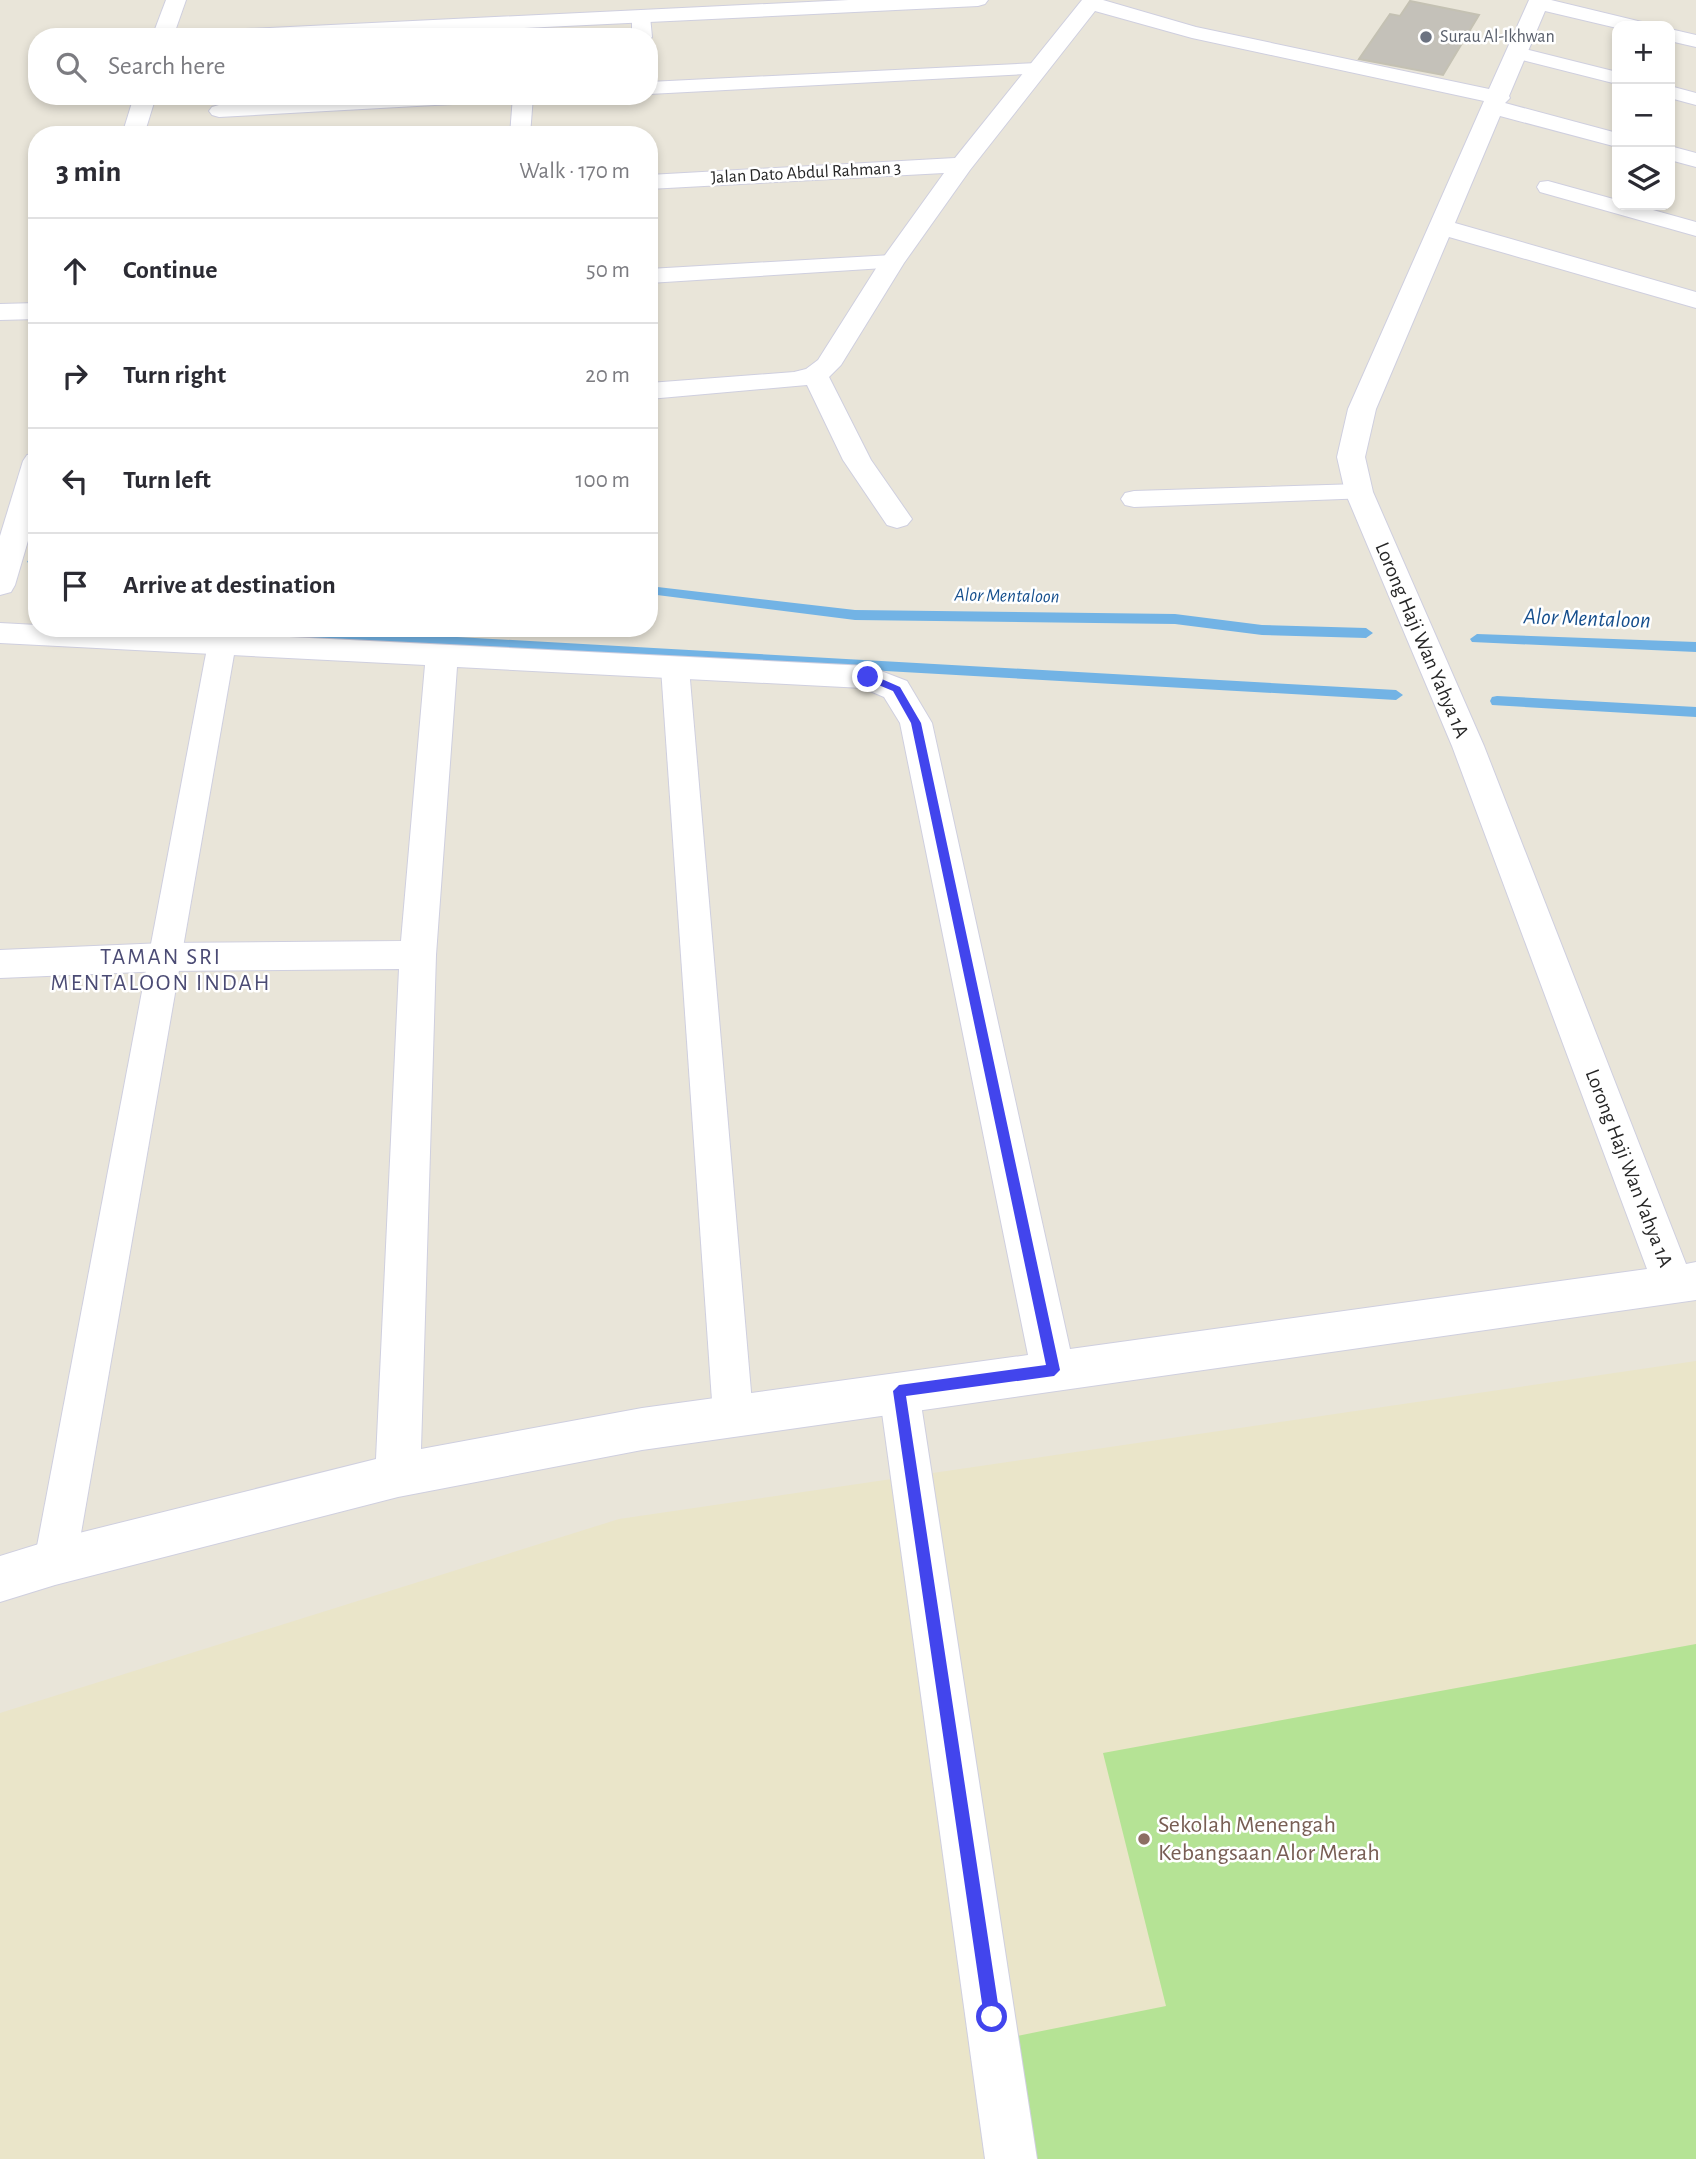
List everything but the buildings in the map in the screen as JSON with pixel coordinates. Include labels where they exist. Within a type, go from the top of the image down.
[{"type":"street","points":[[165,28],[176,0]]},
{"type":"street","points":[[475,0],[475,24]]},
{"type":"street","points":[[392,28],[475,24],[641,26],[669,7],[978,0]]},
{"type":"street","points":[[658,390],[761,384],[815,375],[828,365],[892,262],[962,165],[1092,1],[1192,32],[1497,102],[1612,138]]},
{"type":"street","points":[[1539,1],[1616,21]]},
{"type":"street","name":"Lorong Haji Wan Yahya 1A","points":[[1539,1],[1362,409],[1351,457],[1359,492],[1468,746],[1684,1283]]},
{"type":"street","points":[[1675,36],[1696,41]]},
{"type":"street","points":[[136,126],[142,105]]},
{"type":"street","points":[[1675,154],[1696,160]]},
{"type":"street","name":"Jalan Dato Abdul Rahman 3","points":[[658,182],[962,165]]},
{"type":"street","points":[[1442,227],[1696,300]]},
{"type":"street","points":[[0,312],[28,311]]},
{"type":"street","points":[[815,375],[857,460],[897,519]]},
{"type":"street","points":[[0,585],[28,491]]},
{"type":"street","points":[[0,633],[28,634]]},
{"type":"street","points":[[89,637],[868,677],[896,689],[916,723],[1054,1370]]},
{"type":"street","points":[[398,1475],[418,955],[442,655]]},
{"type":"street","points":[[0,964],[164,957],[418,955]]},
{"type":"street","points":[[0,1579],[55,1562],[398,1475],[733,1415],[1684,1283]]},
{"type":"lane","points":[[1517,53],[1612,77]]},
{"type":"lane","points":[[658,88],[1037,69]]},
{"type":"lane","points":[[1675,93],[1696,99]]},
{"type":"lane","points":[[219,111],[327,105]]},
{"type":"lane","points":[[521,126],[522,105]]},
{"type":"lane","points":[[1548,187],[1696,229]]},
{"type":"lane","points":[[658,275],[892,262]]},
{"type":"lane","points":[[1134,499],[1359,492]]},
{"type":"lane","points":[[55,1562],[222,643]]},
{"type":"lane","points":[[675,668],[733,1415]]},
{"type":"lane","points":[[899,1391],[1012,2159]]},
{"type":"shaded area","name":"Sekolah Menengah Kebangsaan Alor Merah","points":[[1696,1361],[1696,2159],[0,2159],[0,1713],[619,1519]]},
{"type":"green space","points":[[1696,1644],[1696,2159],[1026,2159],[1002,2039],[1166,2006],[1103,1753]]},
{"type":"waterway","name":"Alor Mentaloon","points":[[658,591],[855,615],[1175,619],[1262,630],[1366,633]]},
{"type":"waterway","points":[[371,637],[1396,695]]},
{"type":"waterway","name":"Alor Mentaloon","points":[[1477,639],[1696,647]]},
{"type":"waterway","points":[[1497,701],[1696,712]]},
{"type":"place","name":"Surau Al-Ikhwan","points":[[1426,37]]},
{"type":"place","name":"Sekolah Menengah Kebangsaan Alor Merah","points":[[1144,1839]]},
{"type":"district","name":"TAMAN SRI MENTALOON INDAH","points":[[161,970]]},
{"type":"route","points":[[868,677],[896,689],[916,723],[1054,1370],[899,1391],[992,2017]]}]
